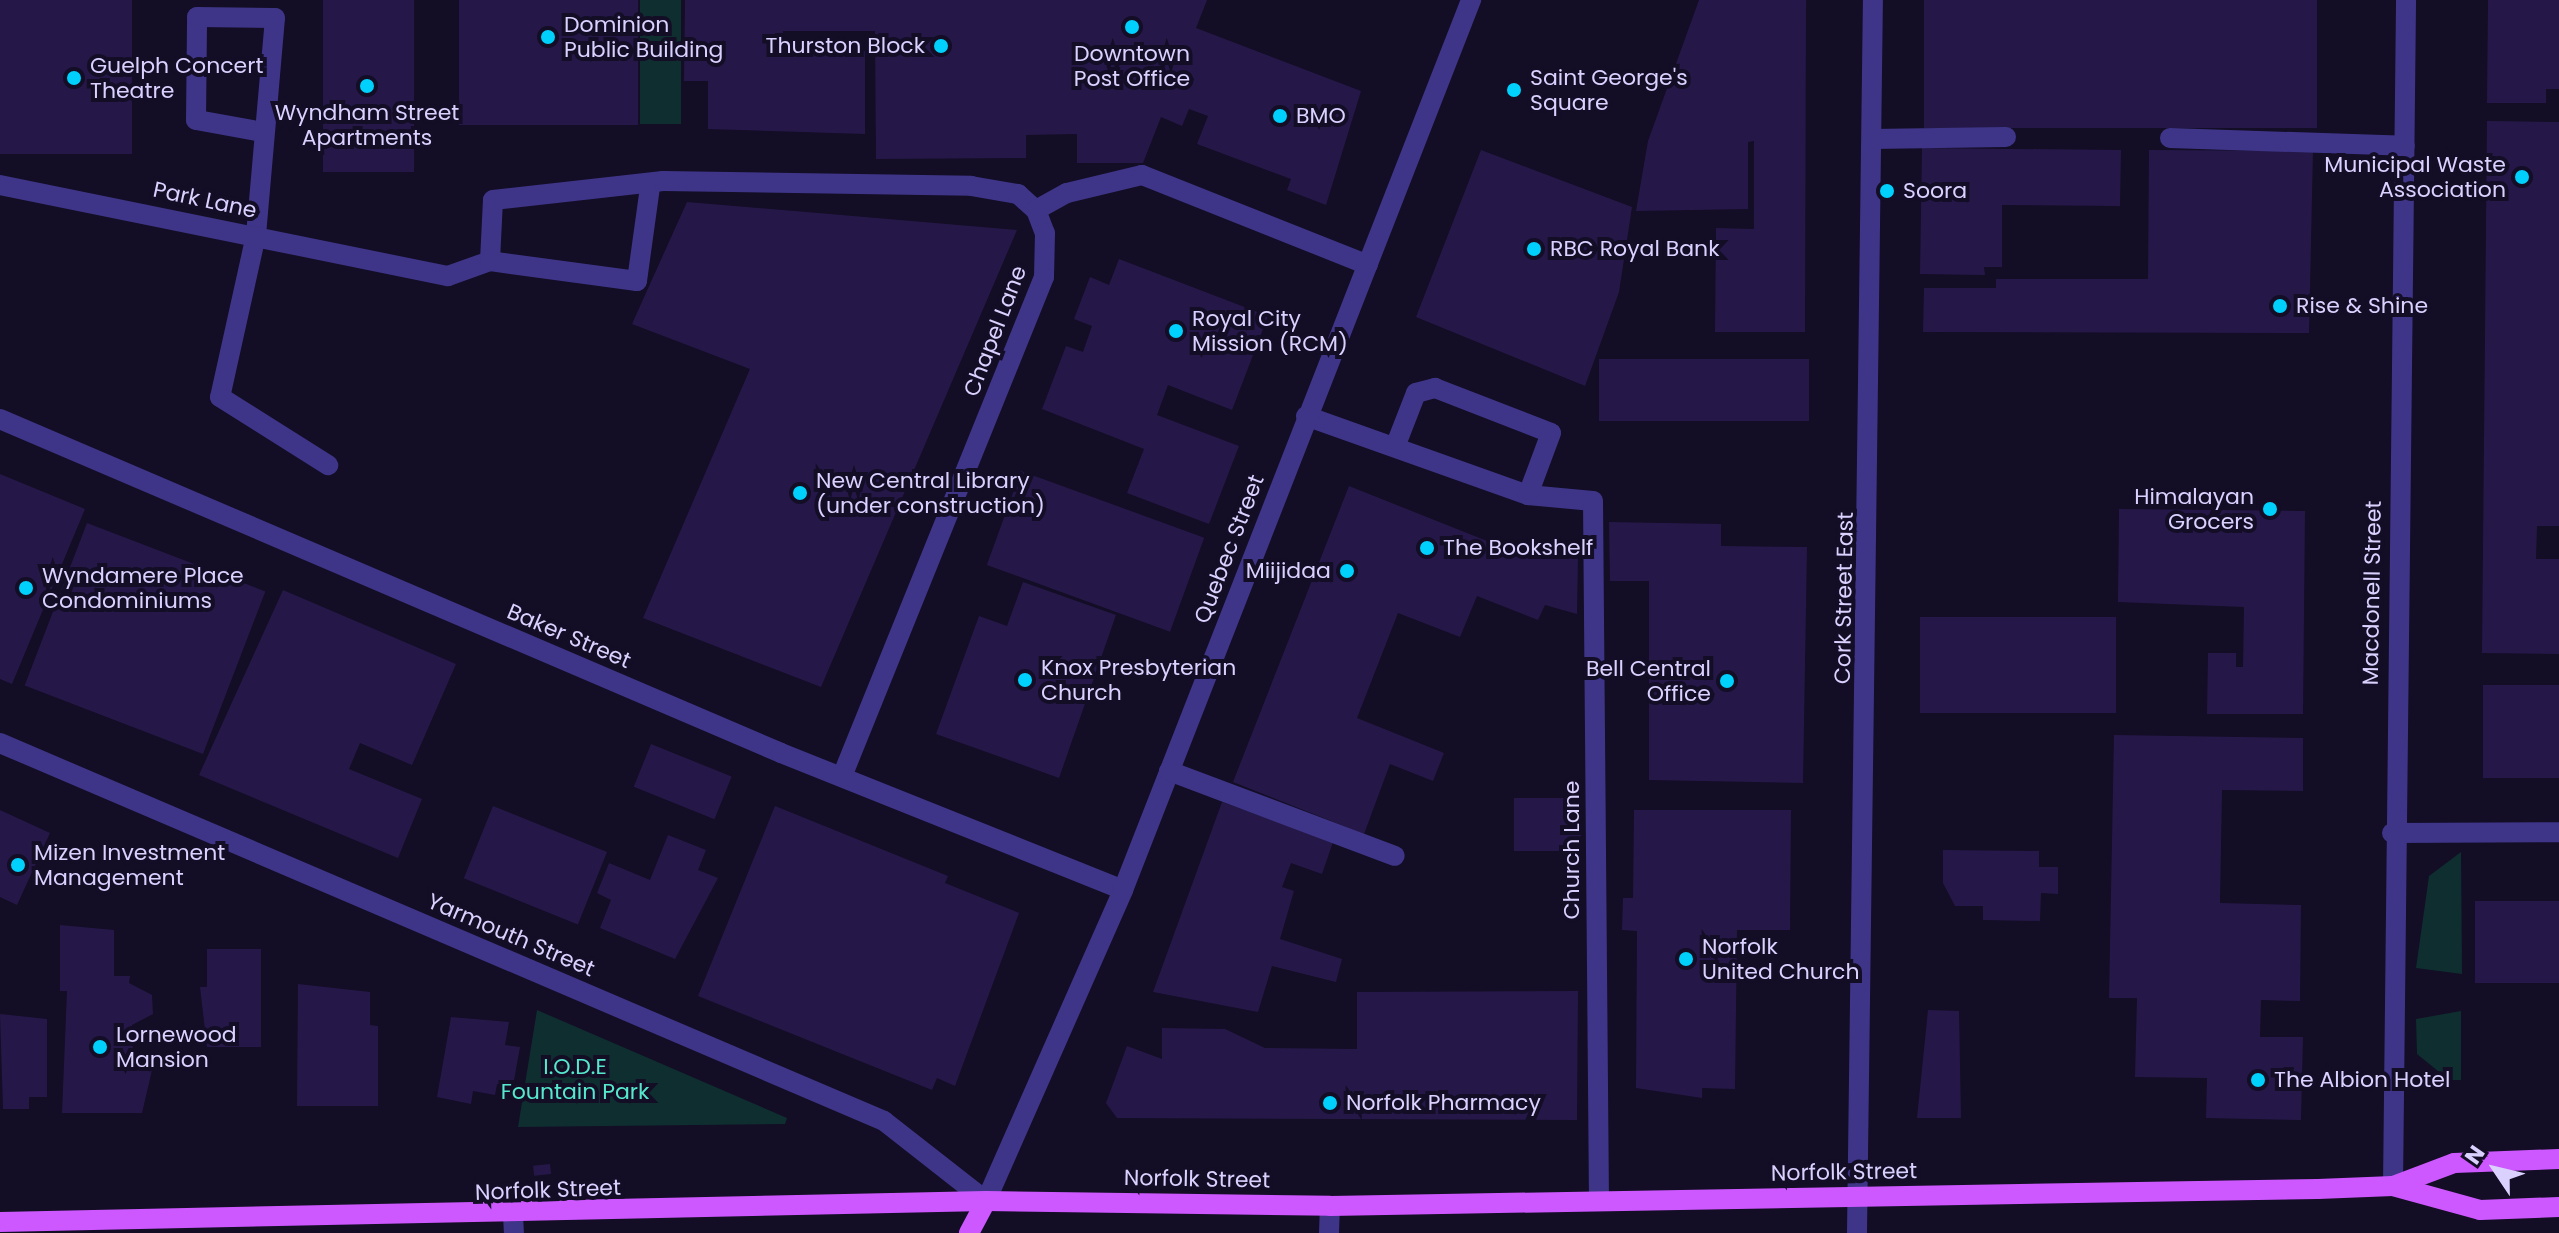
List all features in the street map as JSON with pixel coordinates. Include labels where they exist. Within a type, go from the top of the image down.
[{"type":"main road","name":"Norfolk Street","points":[[2393,1186],[2454,1163],[2559,1159]]},
{"type":"main road","name":"Norfolk Street","points":[[0,1222],[276,1227],[514,1224],[986,1201],[1330,1206],[2393,1186],[2480,1210],[2559,1207]]},
{"type":"main road","points":[[969,1233],[986,1201]]},
{"type":"street","name":"Quebec Street","points":[[986,1201],[1123,890],[1471,0]]},
{"type":"street","name":"Cork Street East","points":[[1857,1233],[1873,0]]},
{"type":"street","name":"Macdonell Street","points":[[2393,1186],[2392,833],[2406,0]]},
{"type":"street","points":[[263,132],[196,120],[197,17],[275,18],[256,235],[220,397],[328,465]]},
{"type":"street","points":[[1872,139],[2006,137]]},
{"type":"street","points":[[2170,138],[2405,146]]},
{"type":"street","points":[[656,184],[637,281],[490,261],[493,200],[656,184],[971,186],[1018,194],[1036,210],[1067,193],[1142,175],[1368,265]]},
{"type":"street","name":"Park Lane","points":[[0,185],[448,276],[490,261]]},
{"type":"street","name":"Chapel Lane","points":[[843,774],[1044,277],[1047,251],[1036,210]]},
{"type":"street","points":[[1306,416],[1528,495],[1551,433],[1435,388],[1416,393],[1395,447]]},
{"type":"street","name":"Baker Street","points":[[0,419],[1123,890]]},
{"type":"street","name":"Church Lane","points":[[1528,495],[1593,501],[1599,1199]]},
{"type":"street","name":"Yarmouth Street","points":[[0,743],[884,1121],[986,1201]]},
{"type":"street","points":[[1169,771],[1395,856]]},
{"type":"street","points":[[2392,833],[2559,832]]},
{"type":"street","points":[[1329,1233],[1330,1206]]},
{"type":"green space","points":[[640,0],[681,0],[681,124],[640,124]]},
{"type":"green space","points":[[2461,852],[2462,974],[2416,968],[2429,876]]},
{"type":"green space","name":"I.O.D.E Fountain Park","points":[[537,1010],[787,1118],[785,1124],[518,1127]]},
{"type":"green space","points":[[2461,1011],[2461,1080],[2449,1080],[2417,1054],[2416,1019]]},
{"type":"building","name":"Guelph Concert Theatre","points":[[0,0],[132,0],[132,154],[0,154]]},
{"type":"building","name":"Wyndham Street Apartments","points":[[323,0],[414,0],[414,172],[323,172]]},
{"type":"building","name":"Dominion Public Building","points":[[459,0],[638,0],[638,125],[459,125]]},
{"type":"building","points":[[685,0],[1207,0],[1196,28],[1361,91],[1326,205],[1287,190],[1291,179],[1197,144],[1208,116],[1189,109],[1182,126],[1161,117],[1143,163],[1077,163],[1077,134],[1026,135],[1026,158],[876,159],[875,31],[783,31],[782,47],[865,51],[865,134],[708,129],[708,81],[684,81]]},
{"type":"building","points":[[1699,0],[1806,0],[1805,332],[1715,332],[1716,228],[1754,229],[1754,141],[1748,142],[1748,209],[1636,211],[1648,141]]},
{"type":"building","points":[[1924,0],[2317,0],[2317,128],[1924,128]]},
{"type":"building","points":[[2488,0],[2559,0],[2559,89],[2546,89],[2546,103],[2487,103]]},
{"type":"building","points":[[2487,121],[2559,122],[2559,526],[2537,526],[2536,559],[2559,559],[2559,654],[2482,653]]},
{"type":"building","points":[[1922,148],[2121,150],[2120,206],[2002,205],[2002,267],[1984,267],[1985,275],[1920,274]]},
{"type":"building","name":"RBC Royal Bank","points":[[1481,150],[1632,207],[1619,292],[1585,386],[1416,317]]},
{"type":"building","points":[[2149,150],[2313,151],[2309,333],[1923,332],[1924,288],[1996,288],[1996,279],[2148,279]]},
{"type":"building","name":"New Central Library (under construction)","points":[[687,202],[1017,230],[821,687],[643,618],[750,369],[632,324]]},
{"type":"building","points":[[1119,259],[1268,316],[1232,410],[1168,385],[1157,415],[1239,446],[1209,524],[1127,493],[1144,449],[1042,409],[1066,346],[1083,352],[1092,326],[1074,319],[1090,277],[1109,285]]},
{"type":"building","points":[[1599,359],[1809,359],[1809,421],[1599,421]]},
{"type":"building","points":[[1021,471],[1204,538],[1170,632],[987,565]]},
{"type":"building","name":"Wyndamere Place Condominiums","points":[[0,474],[85,509],[12,684],[0,679]]},
{"type":"building","points":[[1349,486],[1527,557],[1578,556],[1577,614],[1545,605],[1538,620],[1477,596],[1460,637],[1398,613],[1357,718],[1444,753],[1433,781],[1390,764],[1364,834],[1233,782]]},
{"type":"building","points":[[2119,509],[2305,511],[2303,714],[2207,714],[2208,653],[2236,653],[2236,667],[2243,667],[2244,607],[2118,602]]},
{"type":"building","name":"Bell Central Office","points":[[1609,522],[1721,524],[1721,546],[1807,547],[1803,783],[1649,780],[1649,581],[1610,581]]},
{"type":"building","points":[[87,523],[265,591],[203,754],[25,685]]},
{"type":"building","name":"Knox Presbyterian Church","points":[[1023,582],[1116,615],[1059,778],[936,734],[979,616],[1007,626]]},
{"type":"building","points":[[283,590],[456,664],[412,765],[360,743],[349,769],[422,799],[398,858],[199,775]]},
{"type":"building","points":[[1920,617],[2116,617],[2116,713],[1920,713]]},
{"type":"building","points":[[2483,685],[2559,685],[2559,778],[2483,778]]},
{"type":"building","points":[[2114,735],[2303,738],[2303,791],[2222,790],[2220,903],[2301,905],[2300,1001],[2261,1000],[2260,1037],[2303,1037],[2301,1120],[2206,1118],[2207,1078],[2135,1077],[2137,998],[2109,998]]},
{"type":"building","points":[[651,744],[732,777],[714,819],[634,787]]},
{"type":"building","points":[[1514,798],[1581,798],[1581,851],[1514,851]]},
{"type":"building","points":[[1222,802],[1333,842],[1322,874],[1291,863],[1282,887],[1294,891],[1280,939],[1342,959],[1336,982],[1272,966],[1258,1012],[1153,992]]},
{"type":"building","points":[[493,806],[607,852],[578,924],[464,878]]},
{"type":"building","points":[[775,806],[948,876],[945,883],[1019,913],[955,1086],[937,1078],[932,1090],[698,996]]},
{"type":"building","name":"Mizen Investment Management","points":[[0,810],[50,833],[17,905],[0,897]]},
{"type":"building","name":"Norfolk United Church","points":[[1634,810],[1791,810],[1790,930],[1737,930],[1735,1089],[1702,1088],[1702,1098],[1636,1088],[1637,931],[1622,930],[1623,898],[1633,898]]},
{"type":"building","points":[[668,835],[706,850],[698,870],[718,878],[675,959],[600,928],[611,900],[597,893],[609,863],[650,880]]},
{"type":"building","points":[[1943,850],[2039,851],[2039,867],[2058,867],[2058,894],[2041,893],[2040,921],[1983,920],[1983,906],[1955,906],[1943,883]]},
{"type":"building","points":[[2475,901],[2559,901],[2559,983],[2475,983]]},
{"type":"building","name":"Lornewood Mansion","points":[[60,925],[114,930],[114,976],[130,976],[129,983],[152,995],[153,1014],[132,1025],[133,1054],[153,1066],[142,1113],[62,1113],[67,991],[60,991]]},
{"type":"building","points":[[207,949],[261,949],[261,1047],[207,1047],[200,987],[207,987]]},
{"type":"building","points":[[298,984],[370,992],[370,1025],[378,1026],[378,1106],[297,1106]]},
{"type":"building","points":[[1578,991],[1577,1120],[1117,1118],[1106,1103],[1127,1046],[1162,1059],[1162,1028],[1225,1029],[1265,1048],[1357,1049],[1357,992]]},
{"type":"building","points":[[1928,1010],[1959,1011],[1961,1118],[1917,1118]]},
{"type":"building","points":[[0,1014],[47,1019],[47,1097],[29,1097],[29,1109],[3,1109]]},
{"type":"building","points":[[451,1017],[509,1022],[505,1045],[520,1047],[513,1086],[497,1084],[495,1095],[473,1091],[471,1104],[437,1097]]},
{"type":"building","points":[[550,1164],[551,1174],[534,1176],[533,1166]]},
{"type":"place","name":"Downtown Post Office","points":[[1132,27]]},
{"type":"place","name":"Dominion Public Building","points":[[548,37]]},
{"type":"place","name":"Thurston Block","points":[[941,46]]},
{"type":"place","name":"Guelph Concert Theatre","points":[[74,78]]},
{"type":"place","name":"Wyndham Street Apartments","points":[[367,86]]},
{"type":"place","name":"Saint George's Square","points":[[1514,90]]},
{"type":"place","name":"BMO","points":[[1280,116]]},
{"type":"place","name":"Municipal Waste Association","points":[[2522,177]]},
{"type":"place","name":"Soora","points":[[1887,191]]},
{"type":"place","name":"RBC Royal Bank","points":[[1534,249]]},
{"type":"place","name":"Rise & Shine","points":[[2280,306]]},
{"type":"place","name":"Royal City Mission (RCM)","points":[[1176,331]]},
{"type":"place","name":"New Central Library (under construction)","points":[[800,493]]},
{"type":"place","name":"Himalayan Grocers","points":[[2270,509]]},
{"type":"place","name":"The Bookshelf","points":[[1427,548]]},
{"type":"place","name":"Miijidaa","points":[[1347,571]]},
{"type":"place","name":"Wyndamere Place Condominiums","points":[[26,588]]},
{"type":"place","name":"Knox Presbyterian Church","points":[[1025,680]]},
{"type":"place","name":"Bell Central Office","points":[[1727,681]]},
{"type":"place","name":"Mizen Investment Management","points":[[18,865]]},
{"type":"place","name":"Norfolk United Church","points":[[1686,959]]},
{"type":"place","name":"Lornewood Mansion","points":[[100,1047]]},
{"type":"place","name":"The Albion Hotel","points":[[2258,1080]]},
{"type":"place","name":"Norfolk Pharmacy","points":[[1330,1103]]}]
